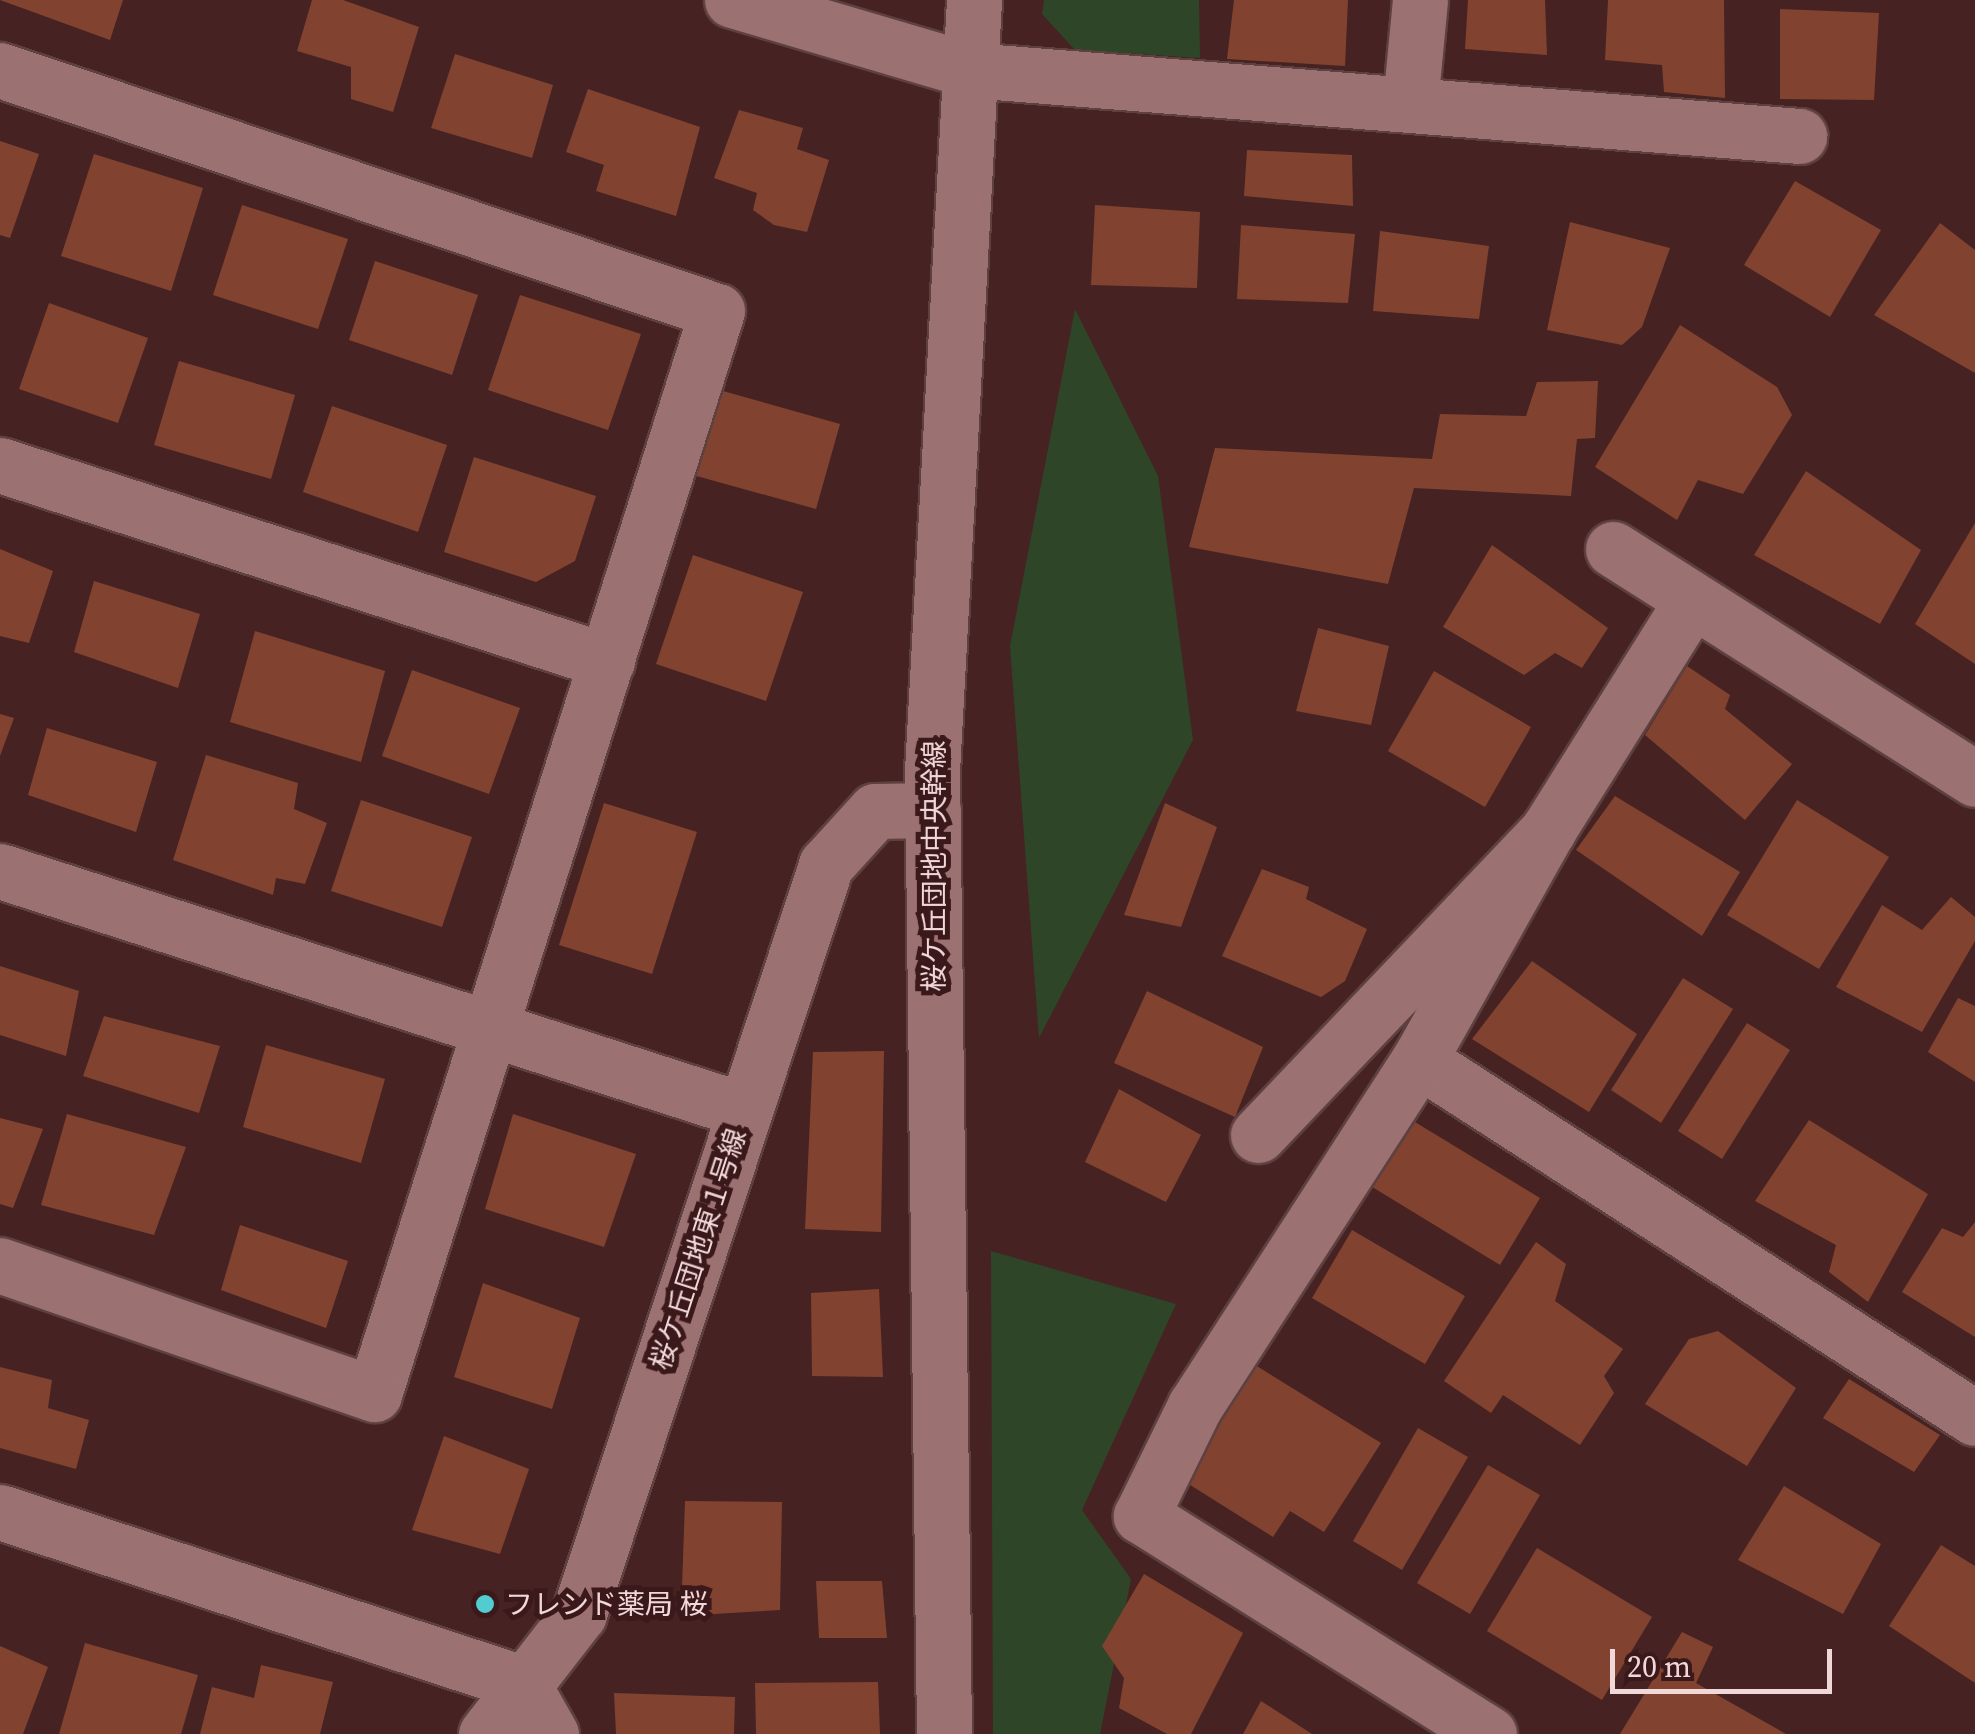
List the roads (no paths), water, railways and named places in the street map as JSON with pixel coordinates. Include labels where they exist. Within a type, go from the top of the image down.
[{"type":"street","points":[[732,0],[970,70],[1799,136]]},
{"type":"street","name":"桜ケ丘団地中央幹線","points":[[944,1734],[932,810],[974,0]]},
{"type":"street","points":[[1410,104],[1420,0]]},
{"type":"street","points":[[0,70],[717,311],[374,1394],[0,1265]]},
{"type":"street","points":[[0,464],[607,662]]},
{"type":"street","points":[[1613,549],[1975,779]]},
{"type":"street","points":[[1489,1734],[1141,1516],[1194,1406],[1419,1060],[1548,830],[1692,600]]},
{"type":"street","name":"桜ケ丘団地東１号線","points":[[486,1734],[579,1614],[826,865],[874,811],[932,810]]},
{"type":"street","points":[[1258,1135],[1548,830]]},
{"type":"street","points":[[0,872],[743,1110]]},
{"type":"street","points":[[1419,1060],[1975,1418]]},
{"type":"street","points":[[0,1512],[522,1684],[551,1734]]},
{"type":"place","name":"フレンド薬局 桜","points":[[485,1604]]}]
